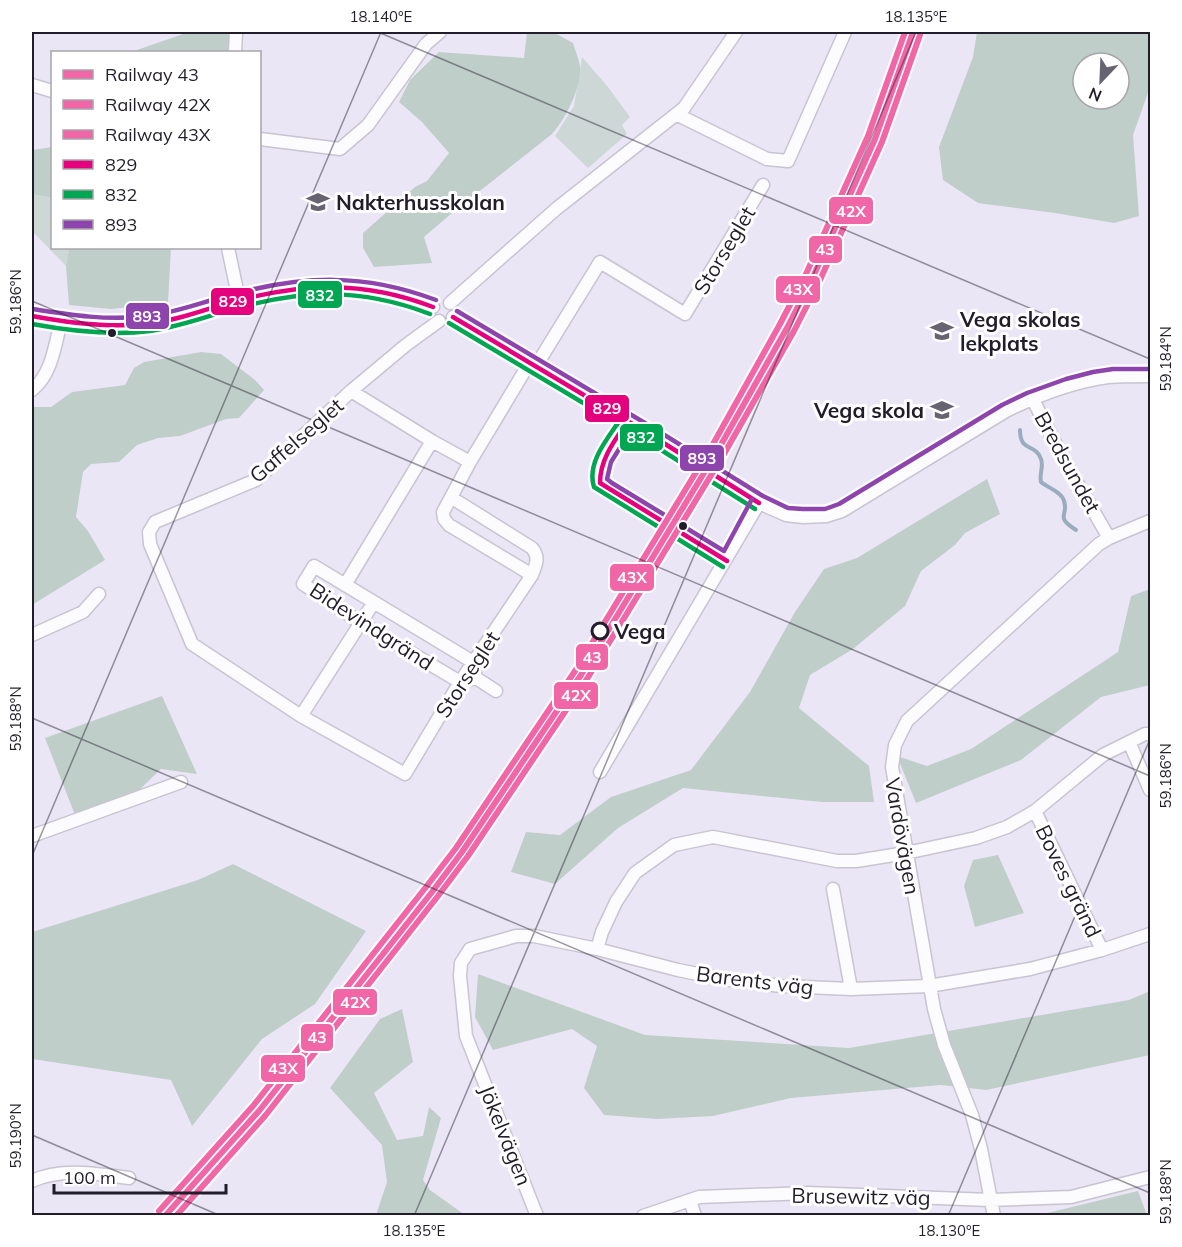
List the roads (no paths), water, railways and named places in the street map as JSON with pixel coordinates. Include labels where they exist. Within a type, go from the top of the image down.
[{"type":"street","points":[[235,51],[236,32]]},
{"type":"street","points":[[261,139],[340,149],[368,124],[426,44],[440,32]]},
{"type":"street","points":[[450,303],[454,308],[453,317],[447,322],[439,321],[433,314],[433,307],[438,302],[450,303],[556,209],[684,108],[736,32]]},
{"type":"street","points":[[676,114],[767,159],[788,161],[844,32]]},
{"type":"street","points":[[32,85],[51,91]]},
{"type":"street","name":"Storseglet","points":[[533,364],[600,262],[685,314],[762,185]]},
{"type":"street","points":[[228,249],[239,300]]},
{"type":"street","points":[[32,316],[116,326],[146,324],[177,319],[239,300],[318,286],[342,287],[411,299],[433,307]]},
{"type":"street","points":[[453,317],[759,503],[786,515],[803,517],[826,516],[842,511],[1006,411],[1032,398],[1059,388],[1108,377],[1150,376]]},
{"type":"street","points":[[32,390],[46,373],[61,321]]},
{"type":"street","name":"Gaffelseglet","points":[[405,774],[301,716],[192,644],[150,544],[149,532],[155,522],[255,480],[351,391],[439,321]]},
{"type":"street","points":[[452,498],[532,548],[537,554],[538,562],[532,575],[449,525],[444,519],[443,512],[470,462],[533,364]]},
{"type":"street","points":[[351,391],[470,462]]},
{"type":"street","name":"Bredsundet","points":[[1032,398],[1109,538]]},
{"type":"street","points":[[345,585],[432,441]]},
{"type":"street","points":[[600,772],[759,503]]},
{"type":"street","name":"Vardövägen","points":[[994,1215],[972,1115],[944,1045],[929,986],[892,767],[895,745],[907,721],[1100,544],[1150,521]]},
{"type":"street","name":"Bidevindgränd","points":[[460,682],[333,605],[303,584],[314,566],[473,662]]},
{"type":"street","name":"Storseglet","points":[[405,774],[460,682],[532,575]]},
{"type":"street","points":[[32,635],[84,612],[99,594]]},
{"type":"street","points":[[301,716],[374,602]]},
{"type":"street","points":[[473,662],[476,678]]},
{"type":"street","points":[[460,682],[476,678],[496,690]]},
{"type":"street","points":[[597,949],[616,902],[635,873],[674,845],[713,837],[837,861],[856,861],[976,838],[1007,827],[1035,811],[1104,755],[1150,734]]},
{"type":"street","points":[[1130,742],[1150,790]]},
{"type":"street","points":[[32,836],[181,782]]},
{"type":"street","name":"Boves gränd","points":[[1035,811],[1102,950]]},
{"type":"street","points":[[833,889],[851,989]]},
{"type":"street","name":"Barents väg","points":[[474,1055],[466,1036],[460,976],[461,963],[470,950],[516,936],[534,936],[597,949],[723,979],[781,986],[851,989],[929,986],[1030,969],[1102,950],[1150,934]]},
{"type":"street","name":"Jökelvägen","points":[[474,1055],[537,1215]]},
{"type":"street","points":[[32,1181],[44,1175],[85,1173],[129,1178]]},
{"type":"street","name":"Brusewitz väg","points":[[643,1215],[699,1197],[808,1193],[990,1200],[1071,1197],[1150,1177]]},
{"type":"street","points":[[690,1200],[695,1215]]},
{"type":"waterway","points":[[1020,430],[1025,445],[1039,454],[1042,464],[1041,482],[1063,498],[1064,519],[1076,530]]},
{"type":"rail line","name":"43X","points":[[159,1211],[253,1106],[426,887],[456,848],[575,671],[712,446],[806,274],[868,136],[905,32]]},
{"type":"rail line","name":"43","points":[[165,1216],[259,1111],[432,892],[462,852],[581,675],[718,450],[787,328],[813,277],[875,139],[913,32]]},
{"type":"rail line","name":"42X","points":[[176,1216],[265,1116],[438,896],[468,856],[587,679],[724,454],[794,331],[820,280],[882,142],[920,35]]},
{"type":"place","name":"Nakterhusskolan","points":[[318,202]]},
{"type":"place","name":"Vega skolas lekplats","points":[[942,331]]},
{"type":"place","name":"Vega skola","points":[[942,410]]},
{"type":"place","name":"Vega","points":[[600,631]]}]
